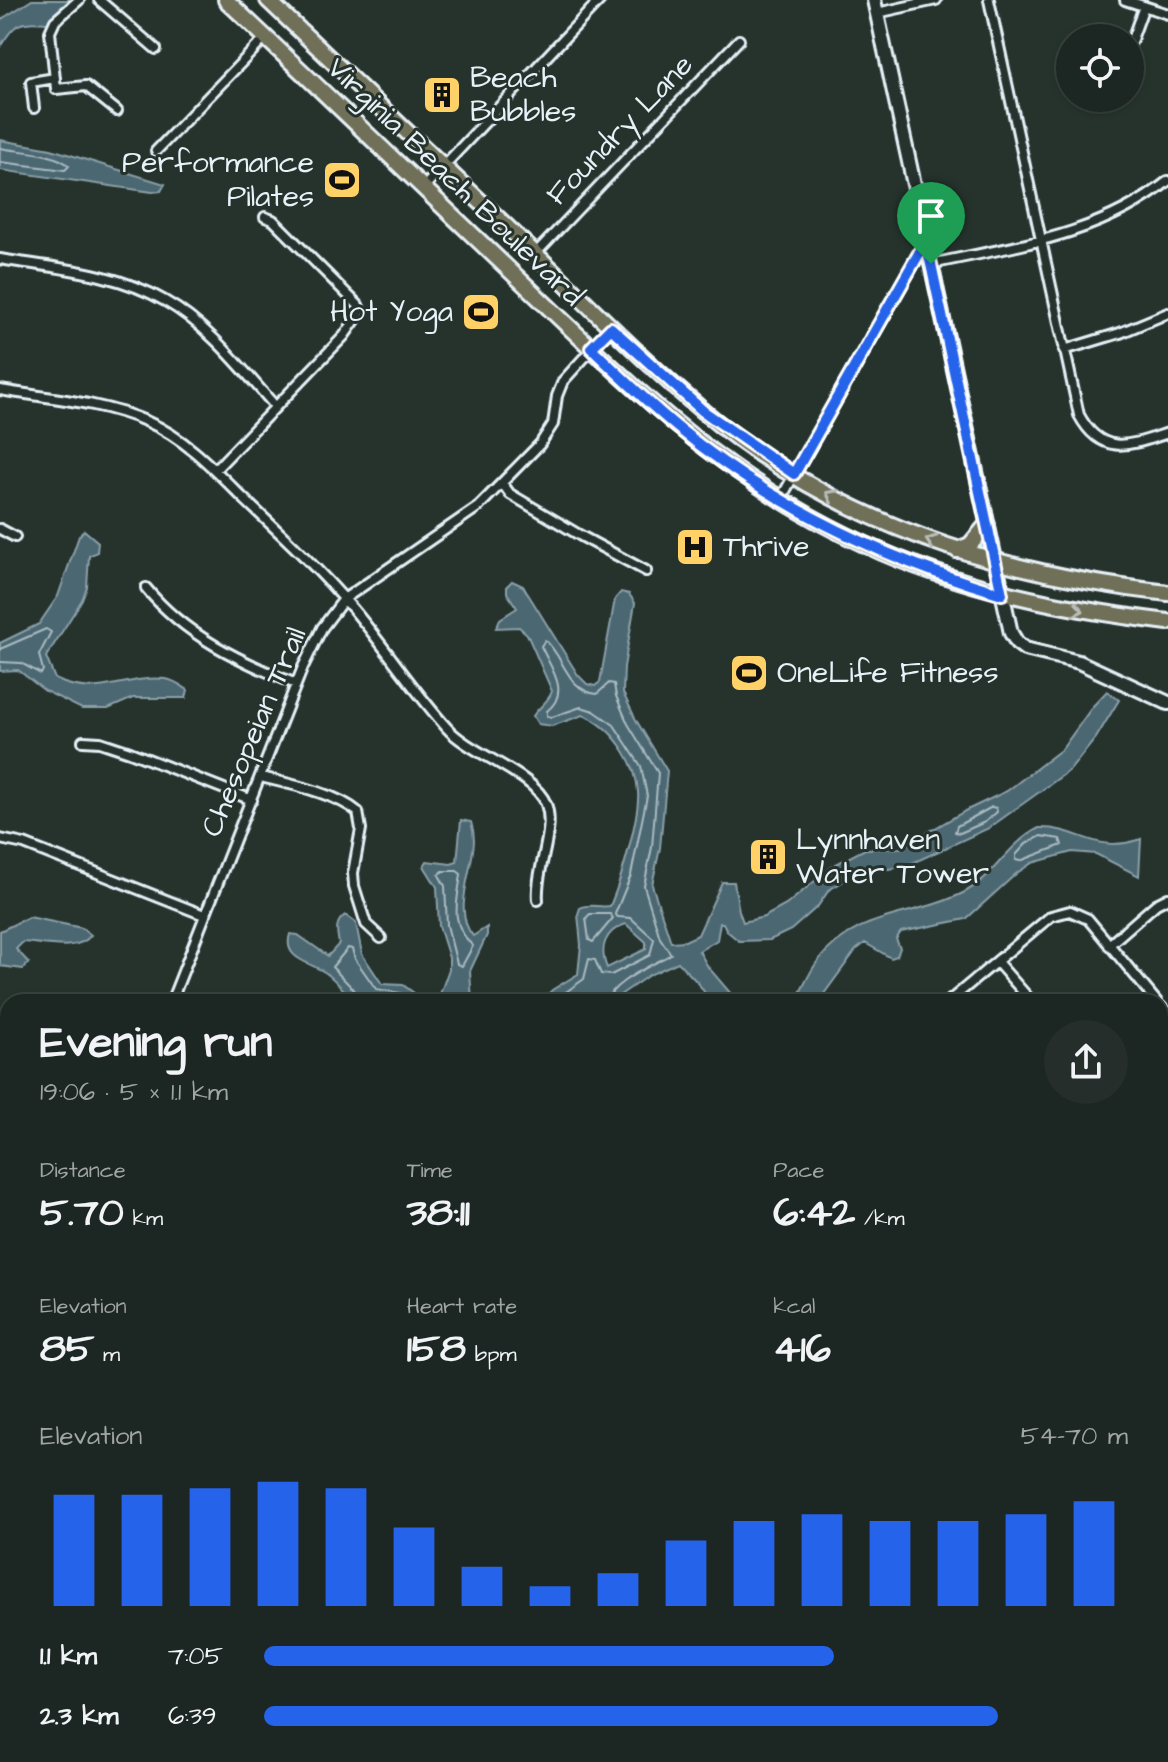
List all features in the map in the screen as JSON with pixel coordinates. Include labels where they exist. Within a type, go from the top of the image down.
[{"type":"main road","name":"Virginia Beach Boulevard","points":[[226,0],[591,348],[681,430],[728,466],[780,500],[890,555],[942,576],[1002,594],[1073,609],[1168,622]]},
{"type":"main road","name":"Virginia Beach Boulevard","points":[[268,0],[611,328],[703,411],[794,474],[869,515],[995,563],[1080,582],[1168,593]]},
{"type":"main road","points":[[957,550],[970,545],[987,525]]},
{"type":"street","points":[[79,0],[52,26],[56,89],[86,86],[117,111]]},
{"type":"street","points":[[99,0],[156,49]]},
{"type":"street","points":[[423,188],[600,0]]},
{"type":"street","points":[[936,0],[875,7],[1011,633],[1020,647],[1087,665],[1168,703]]},
{"type":"street","points":[[989,0],[1079,415],[1097,439],[1110,444],[1131,445],[1168,433]]},
{"type":"street","points":[[1125,0],[1168,14]]},
{"type":"street","points":[[1138,24],[1144,6]]},
{"type":"street","points":[[156,151],[266,37]]},
{"type":"street","name":"Foundry Lane","points":[[535,254],[739,40]]},
{"type":"street","points":[[34,108],[31,82],[55,78]]},
{"type":"street","points":[[931,264],[1066,235],[1112,217],[1168,181]]},
{"type":"street","points":[[215,470],[360,317],[358,305],[273,220],[265,217]]},
{"type":"street","points":[[780,500],[926,241]]},
{"type":"street","points":[[0,259],[127,283],[167,301],[217,344],[275,406]]},
{"type":"street","points":[[1064,350],[1120,333],[1168,313]]},
{"type":"street","name":"Chesopeian Trail","points":[[176,994],[204,915],[296,684],[322,628],[344,599],[478,507],[502,483],[548,433],[553,424],[559,387],[611,328]]},
{"type":"street","points":[[0,390],[108,410],[149,422],[179,440],[215,470],[344,599],[435,704],[458,738],[520,778],[544,800],[549,815],[537,877],[538,900]]},
{"type":"street","points":[[502,483],[510,494],[646,571]]},
{"type":"street","points":[[0,529],[15,537]]},
{"type":"street","points":[[146,588],[174,618],[214,646],[296,684]]},
{"type":"street","points":[[83,741],[100,742],[130,752],[252,800]]},
{"type":"street","points":[[261,777],[310,790],[358,812],[361,829],[353,873],[354,886],[366,924],[381,938]]},
{"type":"street","points":[[0,839],[24,844],[204,915]]},
{"type":"street","points":[[1109,945],[1156,904],[1168,898]]},
{"type":"street","points":[[958,994],[1051,916],[1065,911],[1084,916],[1150,994]]},
{"type":"street","points":[[997,962],[1025,994]]},
{"type":"water","points":[[32,0],[70,0],[48,23],[30,22],[14,28],[0,47],[0,20]]},
{"type":"water","points":[[0,140],[51,149],[165,184],[161,191],[152,192],[0,170]]},
{"type":"water","points":[[84,530],[98,542],[97,552],[89,556],[87,587],[82,600],[46,657],[55,679],[70,685],[97,687],[136,680],[166,679],[188,690],[186,698],[133,698],[108,709],[82,709],[45,691],[18,670],[0,671],[0,643],[39,624],[58,596],[79,536]]},
{"type":"water","points":[[512,581],[523,586],[578,675],[587,684],[595,686],[600,682],[615,599],[621,592],[629,594],[635,603],[624,667],[623,693],[667,771],[660,848],[652,885],[671,942],[685,941],[698,935],[722,882],[734,882],[743,922],[764,917],[786,905],[834,865],[865,849],[900,848],[1007,791],[1062,749],[1107,691],[1119,700],[1096,738],[1070,770],[989,828],[904,867],[857,873],[829,890],[818,906],[791,930],[770,940],[739,941],[720,923],[717,940],[699,951],[731,994],[706,994],[678,962],[649,975],[622,994],[548,994],[578,974],[580,908],[610,906],[633,833],[638,792],[633,768],[621,746],[594,720],[583,715],[552,726],[538,724],[533,716],[552,691],[527,634],[519,627],[496,628],[500,619],[517,608],[507,593],[507,586]],"holes":[[[626,924],[646,942],[646,949],[607,968],[605,942],[619,927]]]},
{"type":"water","points":[[461,820],[471,822],[474,839],[464,915],[473,936],[487,927],[487,935],[470,971],[471,994],[440,994],[449,969],[449,958],[439,926],[437,887],[424,866],[427,861],[457,862]]},
{"type":"water","points":[[1039,828],[1111,844],[1141,839],[1139,876],[1096,854],[1072,852],[1032,863],[966,919],[901,932],[896,939],[900,948],[897,956],[891,958],[865,943],[856,950],[824,994],[799,994],[817,962],[850,932],[965,892],[985,878]]},
{"type":"water","points":[[345,915],[356,923],[362,954],[382,984],[403,985],[415,994],[348,994],[326,973],[294,955],[290,950],[290,934],[298,935],[328,956],[339,944],[338,925]]},
{"type":"water","points":[[29,917],[82,928],[91,935],[85,941],[69,945],[23,942],[16,949],[29,963],[23,969],[0,966],[0,931]]},
{"type":"place","name":"Beach Bubbles","points":[[442,95]]},
{"type":"place","name":"Performance Pilates","points":[[342,180]]},
{"type":"place","name":"Hot Yoga","points":[[481,312]]},
{"type":"place","name":"Thrive","points":[[695,547]]},
{"type":"place","name":"OneLife Fitness","points":[[749,673]]},
{"type":"place","name":"Lynnhaven Water Tower","points":[[768,857]]},
{"type":"route","points":[[926,241],[931,264],[1002,594],[942,576],[864,544],[780,500],[688,435],[591,348],[611,328],[703,411],[794,474],[926,241]]}]
